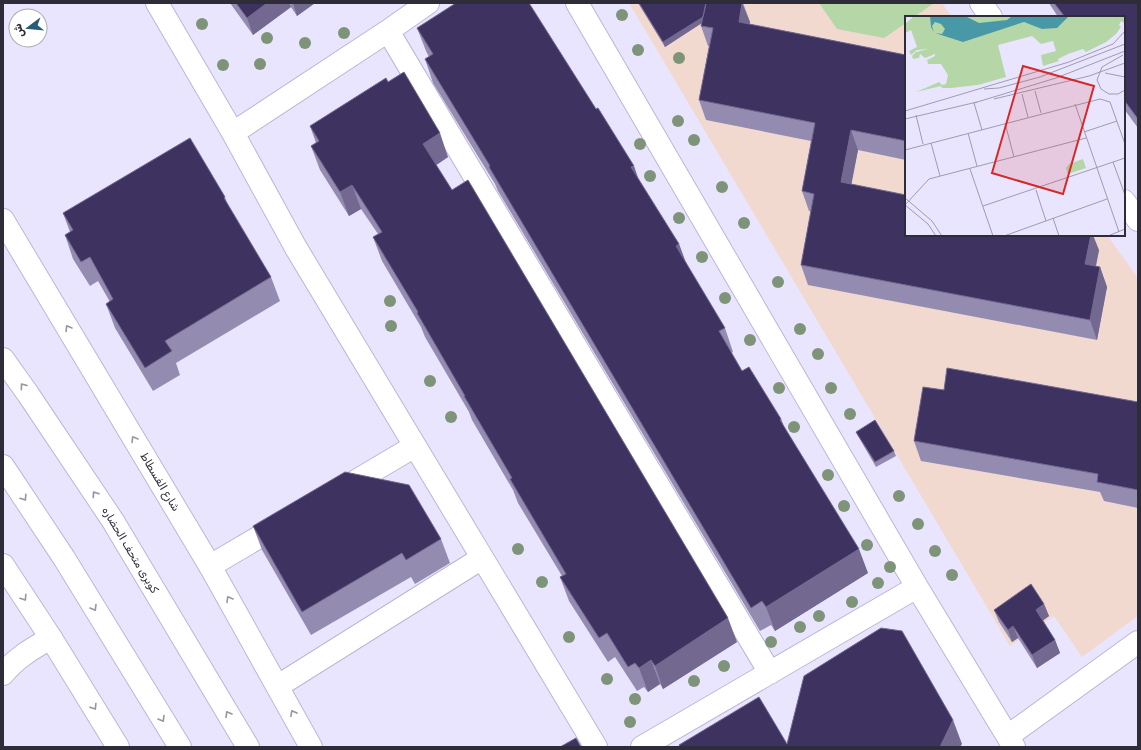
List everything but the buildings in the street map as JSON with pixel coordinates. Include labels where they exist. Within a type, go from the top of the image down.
[{"type":"main road","points":[[157,3],[296,248],[596,747]]},
{"type":"main road","points":[[232,133],[388,31],[428,3]]},
{"type":"main road","points":[[577,3],[917,587],[1011,741],[1138,642]]},
{"type":"main road","points":[[980,3],[990,16]]},
{"type":"main road","points":[[388,31],[770,673]]},
{"type":"main road","points":[[1125,201],[1138,220]]},
{"type":"main road","name":"شارع الفسطاط","points":[[3,220],[210,566],[311,747]]},
{"type":"main road","name":"كوبرى متحف الحضاره","points":[[3,359],[113,521],[248,747]]},
{"type":"main road","points":[[320,502],[415,446]]},
{"type":"main road","points":[[3,466],[64,558],[180,747]]},
{"type":"main road","points":[[210,566],[299,514]]},
{"type":"main road","points":[[278,686],[482,558]]},
{"type":"main road","points":[[3,565],[118,747]]},
{"type":"main road","points":[[642,747],[917,587]]},
{"type":"main road","points":[[3,674],[21,656],[50,638]]},
{"type":"shaded area","points":[[629,3],[942,3],[951,16],[905,16],[905,236],[1108,236],[1138,278],[1138,616],[1082,657],[1054,616],[1010,646]]},
{"type":"green space","points":[[819,3],[934,3],[915,16],[905,16],[905,24],[884,38],[837,29]]}]
